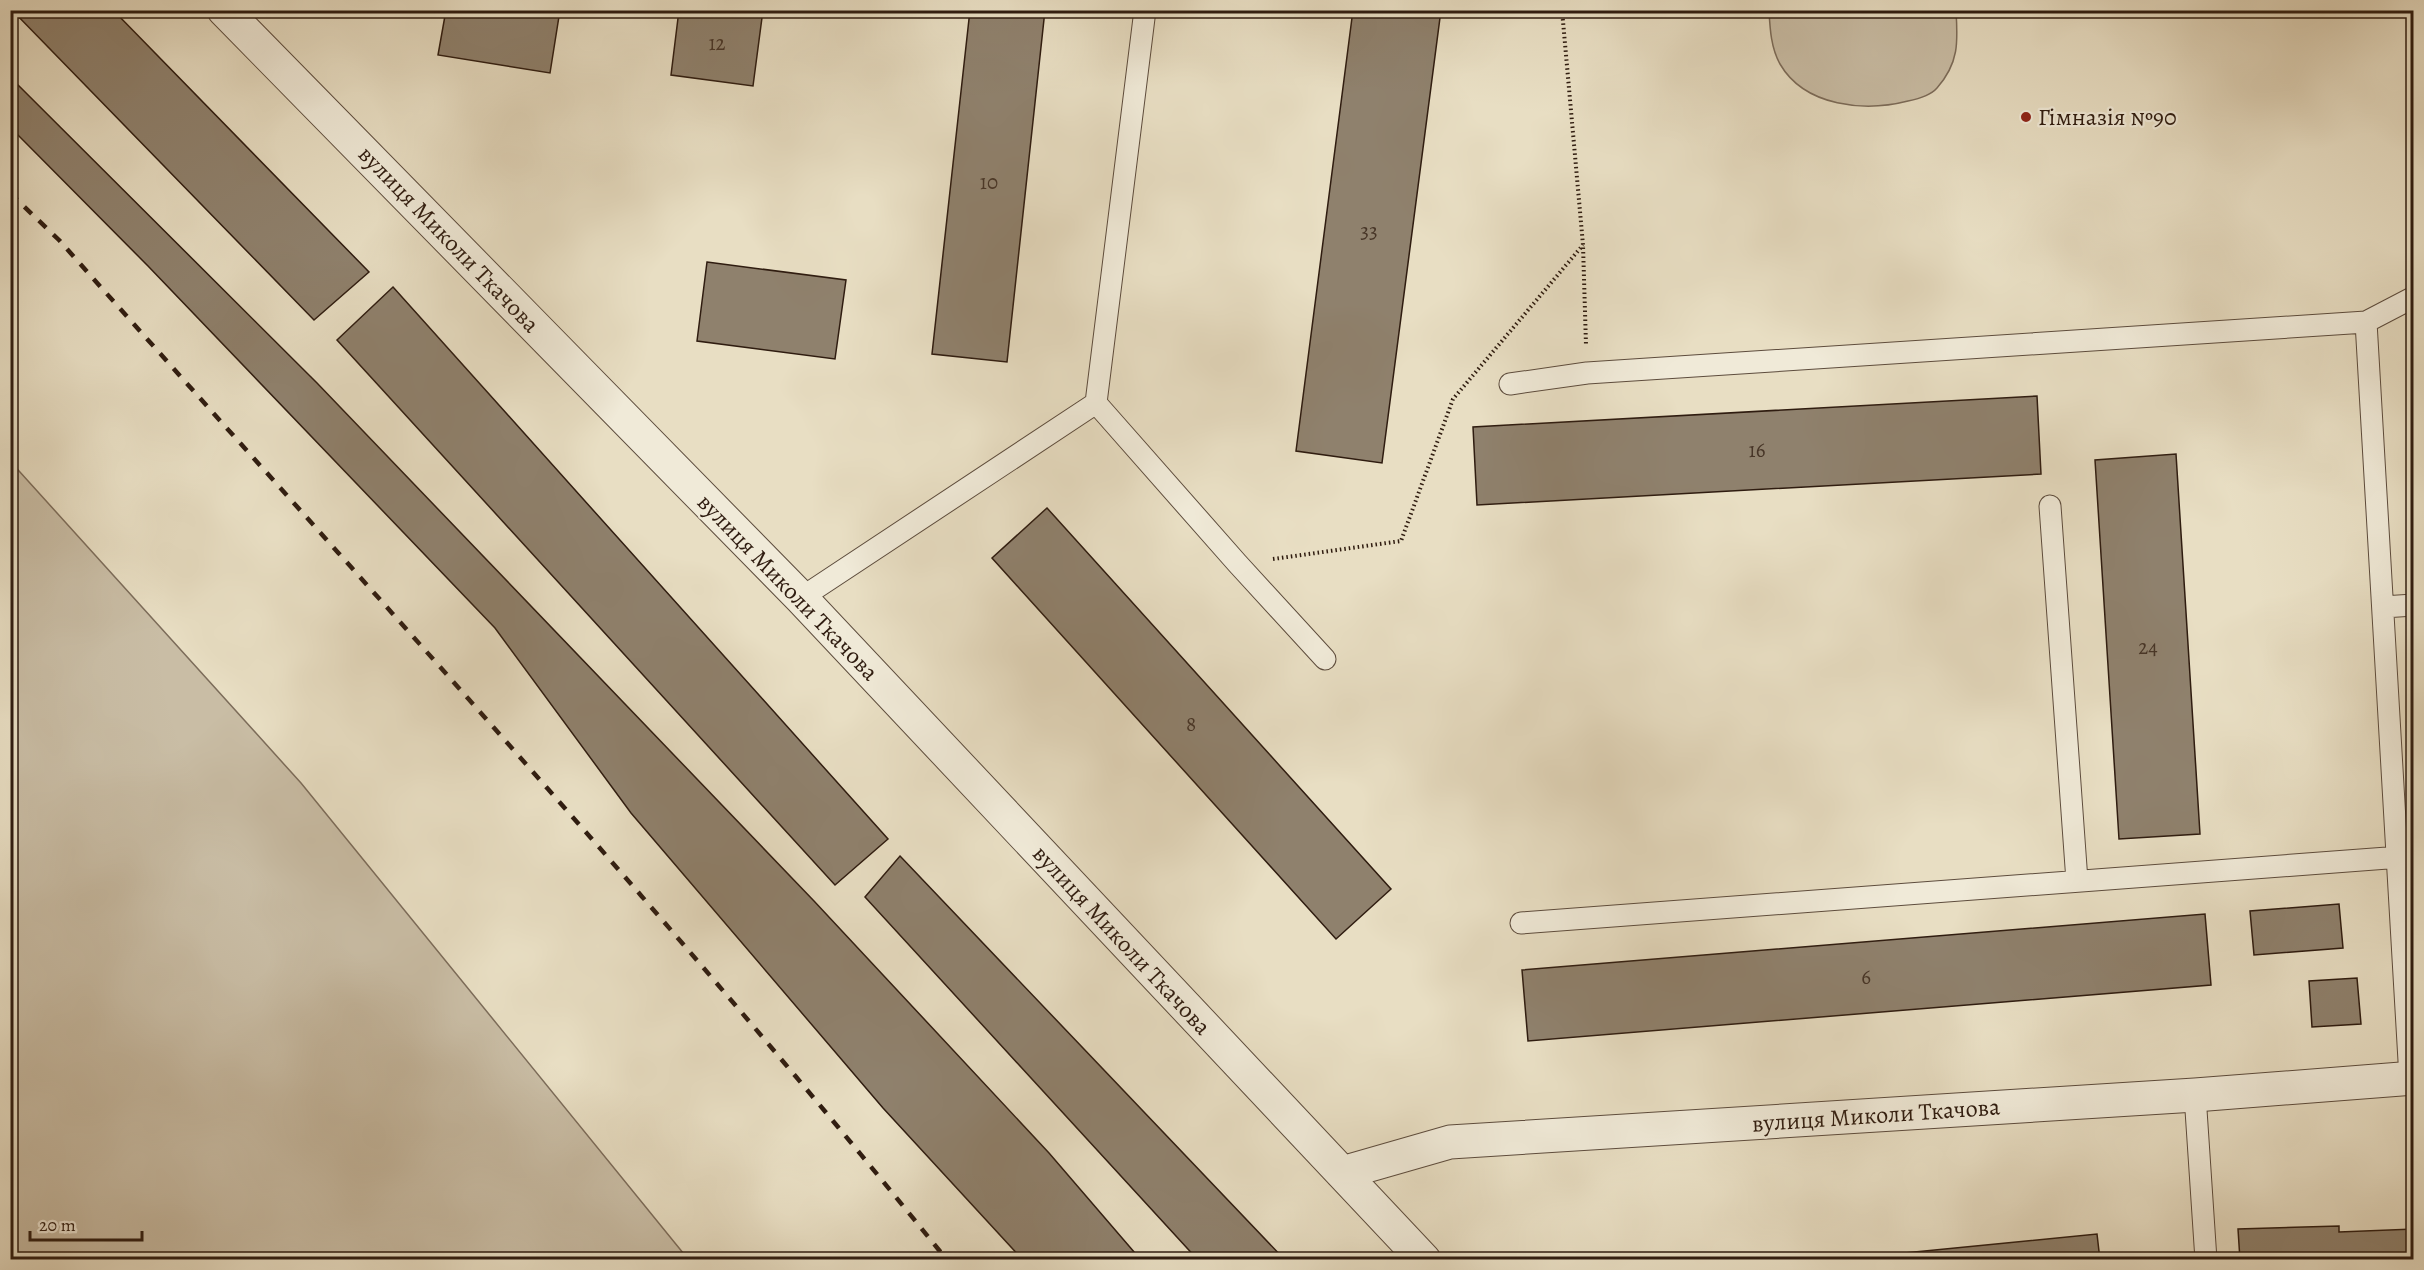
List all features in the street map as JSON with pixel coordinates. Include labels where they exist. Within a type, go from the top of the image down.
[{"type":"street","name":"вулиця Миколи Ткачова","points":[[224,10],[801,598],[1424,1260]]},
{"type":"street","name":"вулиця Миколи Ткачова","points":[[1342,1173],[1450,1142],[2195,1095],[2412,1078]]},
{"type":"lane","points":[[1145,10],[1096,403],[1237,563],[1325,658]]},
{"type":"lane","points":[[1510,384],[1587,373],[2366,322],[2414,297]]},
{"type":"lane","points":[[2366,322],[2383,607],[2405,857],[2412,1078]]},
{"type":"lane","points":[[801,598],[1096,403]]},
{"type":"lane","points":[[2050,506],[2077,881]]},
{"type":"lane","points":[[2383,607],[2414,605]]},
{"type":"lane","points":[[1521,923],[2405,857]]},
{"type":"lane","points":[[2195,1095],[2206,1260]]},
{"type":"path","points":[[1562,10],[1583,245],[1587,373]]},
{"type":"path","points":[[1237,563],[1401,542],[1453,399],[1583,245]]},
{"type":"shaded area","points":[[1769,11],[1956,11],[1956,52],[1950,70],[1944,79],[1934,91],[1924,97],[1873,106],[1837,103],[1820,98],[1804,89],[1780,64],[1773,45]]},
{"type":"shaded area","points":[[10,461],[301,783],[688,1259],[11,1259]]},
{"type":"building","points":[[12,10],[113,10],[369,272],[314,320]]},
{"type":"building","points":[[446,10],[560,10],[550,73],[438,55]]},
{"type":"building","points":[[679,10],[763,10],[753,86],[671,75]]},
{"type":"building","points":[[970,10],[1045,10],[1007,362],[932,354]]},
{"type":"building","points":[[1353,10],[1441,10],[1382,463],[1296,451]]},
{"type":"building","points":[[10,77],[317,383],[814,901],[1049,1153],[1141,1260],[1023,1260],[883,1108],[631,813],[495,628],[148,266],[10,127]]},
{"type":"building","points":[[707,262],[846,280],[835,359],[697,341]]},
{"type":"building","points":[[393,287],[888,839],[835,885],[337,340]]},
{"type":"building","points":[[2037,396],[2041,474],[1477,505],[1473,427]]},
{"type":"building","points":[[2176,454],[2200,834],[2119,839],[2095,460]]},
{"type":"building","points":[[1047,508],[1391,889],[1336,939],[992,558]]},
{"type":"building","points":[[900,856],[1285,1260],[1198,1260],[865,897]]},
{"type":"building","points":[[2339,904],[2343,948],[2254,955],[2250,911]]},
{"type":"building","points":[[2205,914],[2211,985],[1528,1041],[1522,970]]},
{"type":"building","points":[[2357,978],[2361,1024],[2312,1027],[2309,981]]},
{"type":"building","points":[[2339,1226],[2339,1232],[2414,1229],[2414,1260],[2240,1260],[2238,1229]]},
{"type":"building","points":[[2097,1234],[2100,1260],[1833,1260]]},
{"type":"railway","points":[[10,193],[59,240],[621,872],[840,1129],[947,1260]]},
{"type":"place","name":"Гімназія №90","points":[[2026,117]]}]
